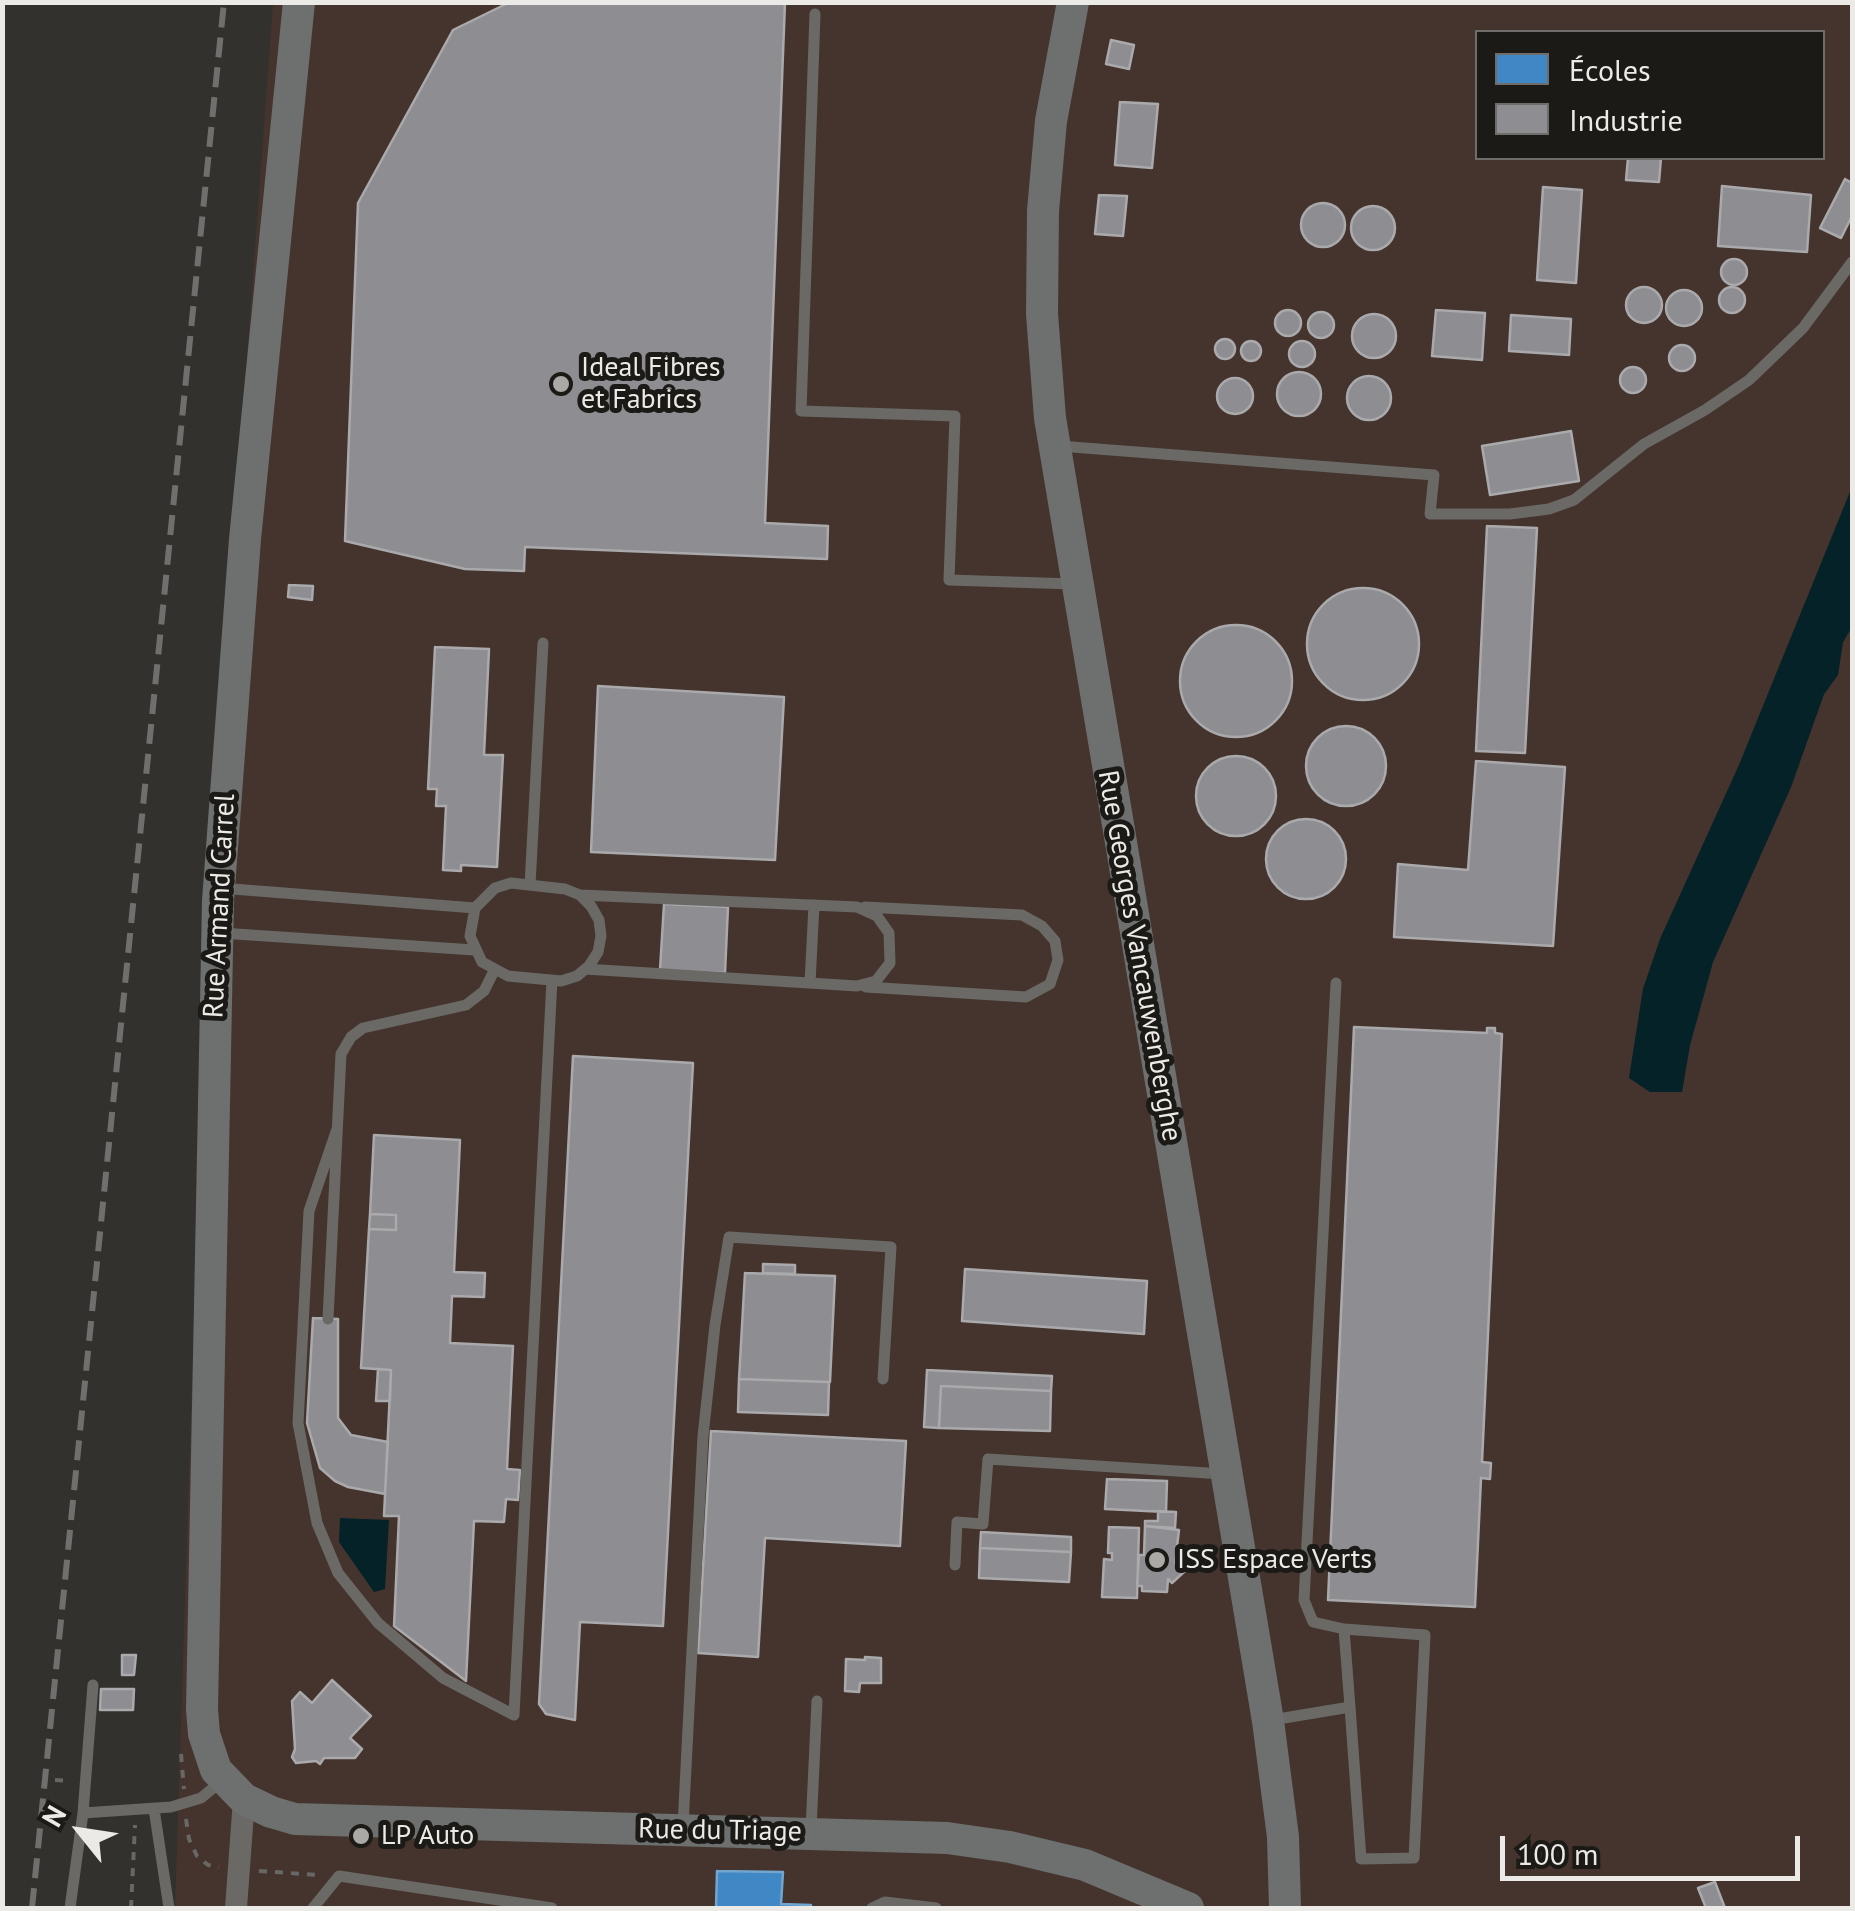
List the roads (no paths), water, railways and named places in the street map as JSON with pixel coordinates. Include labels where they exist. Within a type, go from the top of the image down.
[{"type":"street","name":"Rue Armand Carrel","points":[[233,1789],[208,1748],[202,1708],[216,932],[244,540],[299,2]]},
{"type":"street","name":"Rue Georges Vancauwenberghe","points":[[1073,2],[1051,120],[1043,211],[1044,358],[1054,445],[1268,1721],[1283,1837],[1285,1908]]},
{"type":"street","name":"Rue du Triage","points":[[233,1789],[271,1812],[307,1820],[930,1837],[1010,1846],[1095,1868],[1188,1908]]},
{"type":"street","points":[[233,1789],[236,1908]]},
{"type":"lane","points":[[816,14],[801,411],[954,416],[949,580],[1078,584]]},
{"type":"lane","points":[[1054,445],[1434,475],[1430,514],[1550,510],[1574,500],[1644,444],[1749,380],[1802,328],[1852,262]]},
{"type":"lane","points":[[530,886],[543,643]]},
{"type":"lane","points":[[511,884],[565,889],[580,896],[599,920],[601,936],[598,952],[586,969],[562,981],[508,976],[494,971],[474,950],[470,922],[475,908],[496,888],[511,884]]},
{"type":"lane","points":[[219,888],[475,908]]},
{"type":"lane","points":[[580,896],[1022,915],[1042,926],[1055,941],[1058,960],[1050,984],[1026,997],[586,969]]},
{"type":"lane","points":[[810,983],[814,905]]},
{"type":"lane","points":[[856,906],[877,916],[889,933],[890,948],[890,963],[876,981],[857,986]]},
{"type":"lane","points":[[216,932],[474,950]]},
{"type":"lane","points":[[328,1319],[341,1054],[363,1028],[466,1005],[484,991],[494,971]]},
{"type":"lane","points":[[337,1129],[309,1212],[298,1423],[318,1523],[346,1584],[393,1638],[443,1678],[514,1715],[552,980]]},
{"type":"lane","points":[[1336,983],[1304,1600],[1313,1622],[1344,1629],[1425,1635],[1414,1858],[1361,1859],[1344,1629]]},
{"type":"lane","points":[[683,1830],[703,1436],[729,1237],[891,1247],[882,1379]]},
{"type":"lane","points":[[954,1565],[958,1522],[984,1524],[988,1459],[1227,1474]]},
{"type":"lane","points":[[70,1908],[83,1813],[93,1685]]},
{"type":"lane","points":[[810,1833],[817,1701]]},
{"type":"lane","points":[[1268,1721],[1350,1706]]},
{"type":"lane","points":[[83,1813],[154,1809],[233,1789]]},
{"type":"lane","points":[[154,1809],[169,1908]]},
{"type":"lane","points":[[313,1908],[339,1876],[552,1908]]},
{"type":"lane","points":[[872,1908],[893,1902],[936,1908]]},
{"type":"water","points":[[1852,487],[1852,627],[1843,642],[1838,675],[1824,694],[1791,787],[1713,962],[1690,1045],[1682,1092],[1650,1092],[1629,1078],[1643,989],[1660,939],[1739,765]]},
{"type":"water","points":[[340,1518],[389,1520],[385,1589],[374,1592],[339,1542]]},
{"type":"railway","points":[[32,1908],[224,2]]},
{"type":"place","name":"Ideal Fibres et Fabrics","points":[[561,384]]},
{"type":"place","name":"ISS Espace Verts","points":[[1157,1560]]},
{"type":"place","name":"LP Auto","points":[[361,1836]]}]
